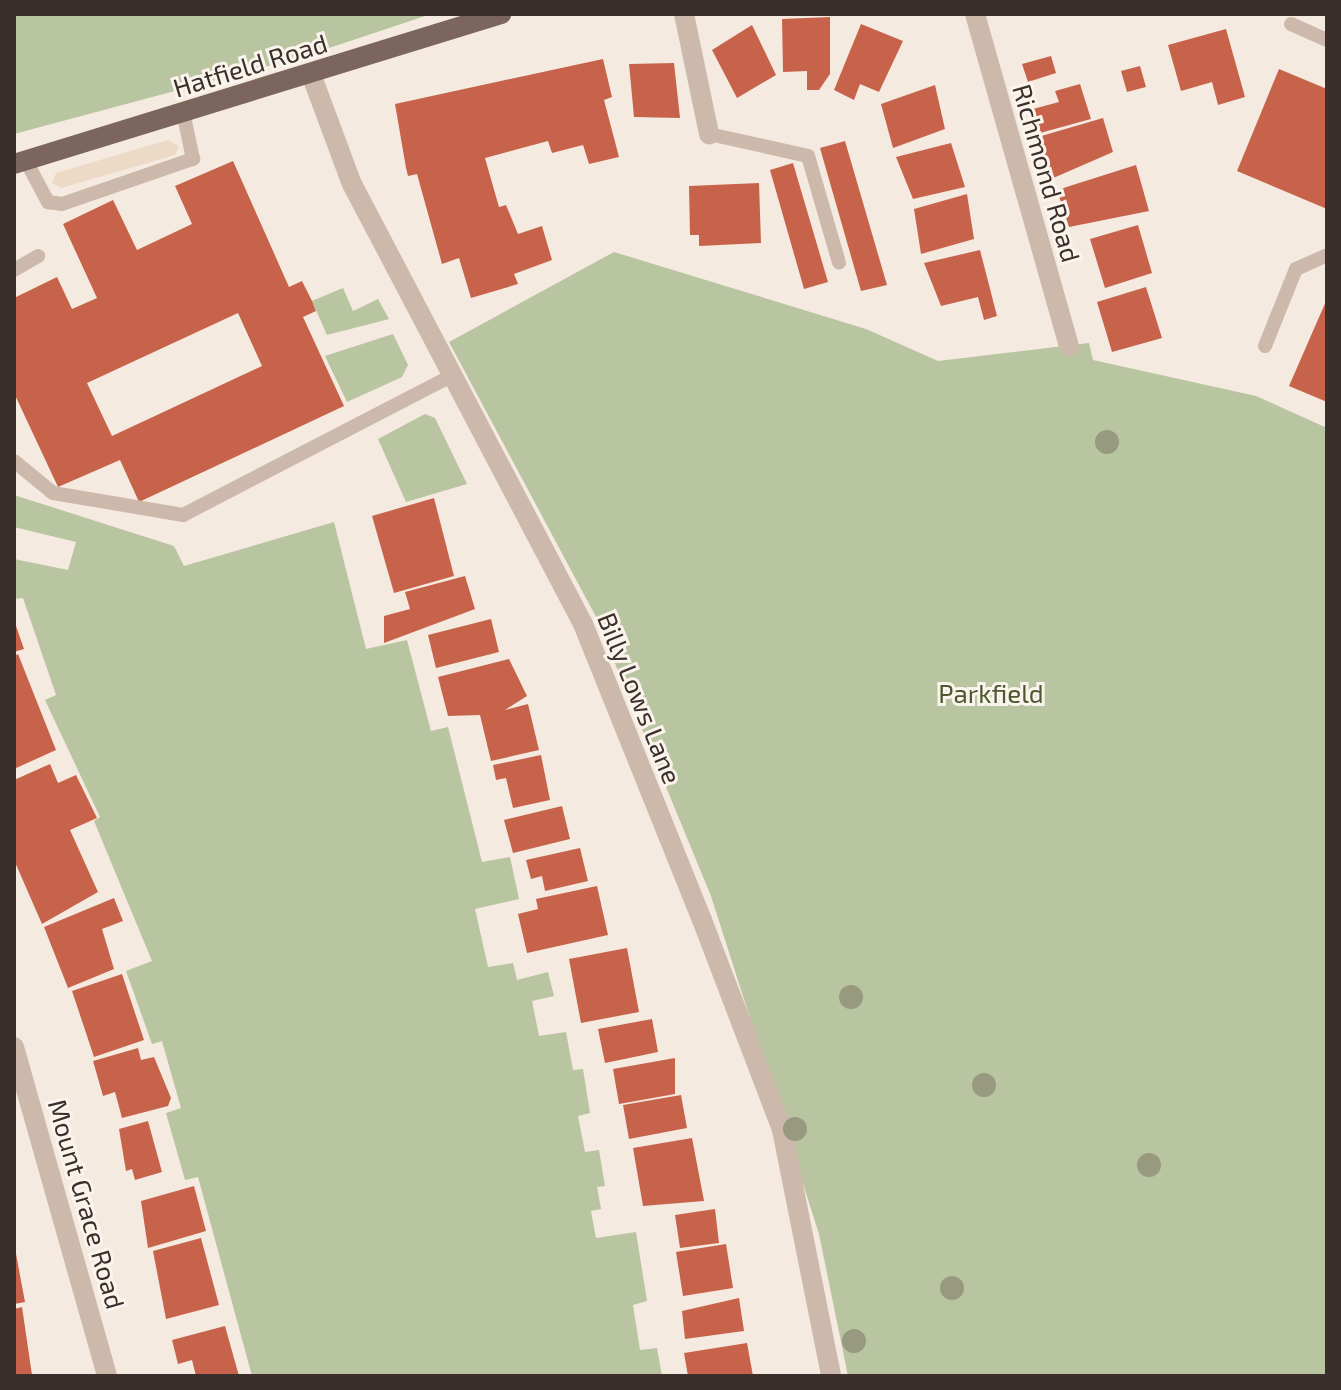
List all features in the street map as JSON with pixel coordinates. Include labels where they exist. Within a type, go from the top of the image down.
[{"type":"main road","name":"Hatfield Road","points":[[20,162],[501,14]]},
{"type":"street","points":[[684,14],[709,134]]},
{"type":"street","name":"Richmond Road","points":[[975,14],[1069,346]]},
{"type":"street","name":"Billy Lows Lane","points":[[311,74],[342,164],[583,624],[782,1130],[831,1376]]},
{"type":"street","name":"Mount Grace Road","points":[[14,1047],[107,1376]]},
{"type":"lane","points":[[1291,24],[1327,40]]},
{"type":"lane","points":[[20,162],[48,202],[62,204],[193,159],[183,112]]},
{"type":"lane","points":[[709,134],[766,141],[808,156],[839,263]]},
{"type":"lane","points":[[1265,346],[1296,269],[1327,255]]},
{"type":"lane","points":[[14,270],[38,256]]},
{"type":"lane","points":[[14,461],[53,493],[183,515],[453,375]]},
{"type":"green space","points":[[14,14],[431,14],[302,57],[14,134]]},
{"type":"green space","name":"Parkfield","points":[[614,252],[866,329],[938,361],[1089,343],[1093,360],[1256,396],[1327,428],[1327,1376],[848,1376],[819,1234],[711,896],[595,615],[449,342]]},
{"type":"green space","points":[[343,288],[353,311],[378,299],[389,319],[327,335],[312,301]]},
{"type":"green space","points":[[393,334],[408,365],[402,377],[347,402],[325,356]]},
{"type":"green space","points":[[425,414],[435,418],[467,484],[406,502],[378,439]]},
{"type":"green space","points":[[14,495],[174,546],[184,566],[334,522],[366,649],[407,640],[431,731],[448,727],[482,862],[510,857],[519,899],[475,909],[488,967],[513,963],[517,980],[548,972],[554,996],[532,1001],[539,1036],[566,1032],[573,1070],[583,1069],[590,1113],[578,1116],[585,1152],[599,1150],[605,1186],[597,1187],[601,1209],[591,1211],[596,1238],[636,1232],[647,1301],[633,1305],[640,1350],[657,1348],[662,1376],[252,1376],[198,1177],[185,1180],[166,1113],[181,1108],[162,1041],[152,1044],[126,971],[152,961],[94,821],[100,817],[45,700],[56,695],[23,598],[14,599],[14,559],[68,570],[76,542],[14,527]]},
{"type":"shaded area","points":[[168,140],[179,146],[175,155],[61,188],[52,183],[56,173]]},
{"type":"building","points":[[830,17],[830,74],[819,90],[807,90],[807,71],[783,72],[782,19]]},
{"type":"building","points":[[861,24],[903,41],[879,92],[860,84],[854,100],[834,90]]},
{"type":"building","points":[[752,25],[776,75],[737,98],[712,50]]},
{"type":"building","points":[[1226,29],[1245,97],[1218,105],[1212,82],[1181,91],[1168,45]]},
{"type":"building","points":[[1051,56],[1056,73],[1028,82],[1022,64]]},
{"type":"building","points":[[603,59],[612,97],[604,100],[619,157],[589,164],[583,145],[552,153],[548,141],[485,158],[499,207],[506,205],[518,234],[542,226],[552,260],[514,274],[518,284],[471,298],[459,258],[442,264],[417,174],[408,176],[395,104]]},
{"type":"building","points":[[674,63],[680,118],[634,117],[629,64]]},
{"type":"building","points":[[1140,66],[1146,87],[1127,92],[1121,71]]},
{"type":"building","points":[[1279,69],[1327,89],[1327,209],[1237,171]]},
{"type":"building","points":[[1080,84],[1091,119],[1040,133],[1033,109],[1059,102],[1055,91]]},
{"type":"building","points":[[935,85],[945,129],[893,148],[881,104]]},
{"type":"building","points":[[1103,118],[1113,152],[1051,179],[1038,137]]},
{"type":"building","points":[[845,141],[887,285],[861,291],[820,148]]},
{"type":"building","points":[[951,143],[965,187],[913,199],[896,157]]},
{"type":"building","points":[[233,161],[289,287],[302,281],[312,301],[316,311],[303,317],[344,406],[139,502],[120,460],[58,487],[14,393],[14,298],[57,277],[72,309],[97,298],[63,224],[113,200],[137,250],[192,224],[175,186]],"holes":[[[238,313],[262,366],[112,436],[87,383]]]},
{"type":"building","points":[[793,163],[828,282],[804,289],[770,170]]},
{"type":"building","points":[[1136,165],[1149,211],[1069,227],[1057,190]]},
{"type":"building","points":[[759,183],[761,243],[699,246],[699,235],[690,235],[689,186]]},
{"type":"building","points":[[967,194],[974,239],[921,254],[914,209]]},
{"type":"building","points":[[1138,225],[1152,273],[1105,288],[1090,239]]},
{"type":"building","points":[[980,250],[997,316],[984,320],[978,297],[941,306],[924,263]]},
{"type":"building","points":[[1146,287],[1162,338],[1112,352],[1097,302]]},
{"type":"building","points":[[1327,299],[1327,402],[1289,386]]},
{"type":"building","points":[[434,498],[454,576],[394,593],[372,516]]},
{"type":"building","points":[[465,576],[475,609],[384,643],[384,616],[410,609],[405,592]]},
{"type":"building","points":[[491,619],[499,652],[436,668],[428,635]]},
{"type":"building","points":[[14,620],[24,649],[14,652]]},
{"type":"building","points":[[18,654],[56,750],[14,769],[14,656]]},
{"type":"building","points":[[509,659],[527,696],[505,710],[528,704],[539,750],[491,761],[480,715],[448,716],[438,677]]},
{"type":"building","points":[[541,755],[550,800],[513,808],[506,778],[496,780],[493,765]]},
{"type":"building","points":[[50,764],[58,783],[76,775],[97,818],[70,830],[98,892],[42,924],[14,860],[14,780]]},
{"type":"building","points":[[562,806],[570,839],[513,853],[504,820]]},
{"type":"building","points":[[580,848],[588,881],[545,891],[542,876],[531,879],[526,860]]},
{"type":"building","points":[[597,886],[608,935],[527,953],[518,914],[538,909],[536,899]]},
{"type":"building","points":[[114,898],[123,921],[102,929],[114,969],[68,988],[44,927]]},
{"type":"building","points":[[627,948],[639,1012],[581,1023],[569,959]]},
{"type":"building","points":[[122,974],[144,1040],[94,1057],[72,991]]},
{"type":"building","points":[[652,1019],[658,1052],[605,1063],[598,1029]]},
{"type":"building","points":[[138,1048],[141,1060],[154,1057],[171,1098],[168,1106],[122,1118],[115,1092],[103,1096],[93,1061]]},
{"type":"building","points":[[675,1058],[675,1094],[619,1104],[613,1069]]},
{"type":"building","points":[[681,1095],[687,1128],[629,1139],[623,1105]]},
{"type":"building","points":[[148,1121],[162,1172],[135,1180],[132,1169],[126,1171],[119,1129]]},
{"type":"building","points":[[692,1138],[704,1201],[643,1206],[633,1148]]},
{"type":"building","points":[[194,1186],[206,1231],[148,1248],[141,1201]]},
{"type":"building","points":[[715,1209],[719,1243],[680,1248],[675,1215]]},
{"type":"building","points":[[201,1238],[219,1305],[166,1319],[153,1251]]},
{"type":"building","points":[[14,1243],[25,1302],[14,1304]]},
{"type":"building","points":[[726,1244],[733,1288],[683,1296],[676,1252]]},
{"type":"building","points":[[739,1298],[744,1331],[685,1339],[682,1311]]},
{"type":"building","points":[[22,1307],[32,1375],[14,1376],[14,1309]]},
{"type":"building","points":[[225,1326],[239,1376],[196,1376],[192,1360],[178,1364],[172,1340]]},
{"type":"building","points":[[747,1343],[753,1376],[688,1376],[684,1353]]}]
